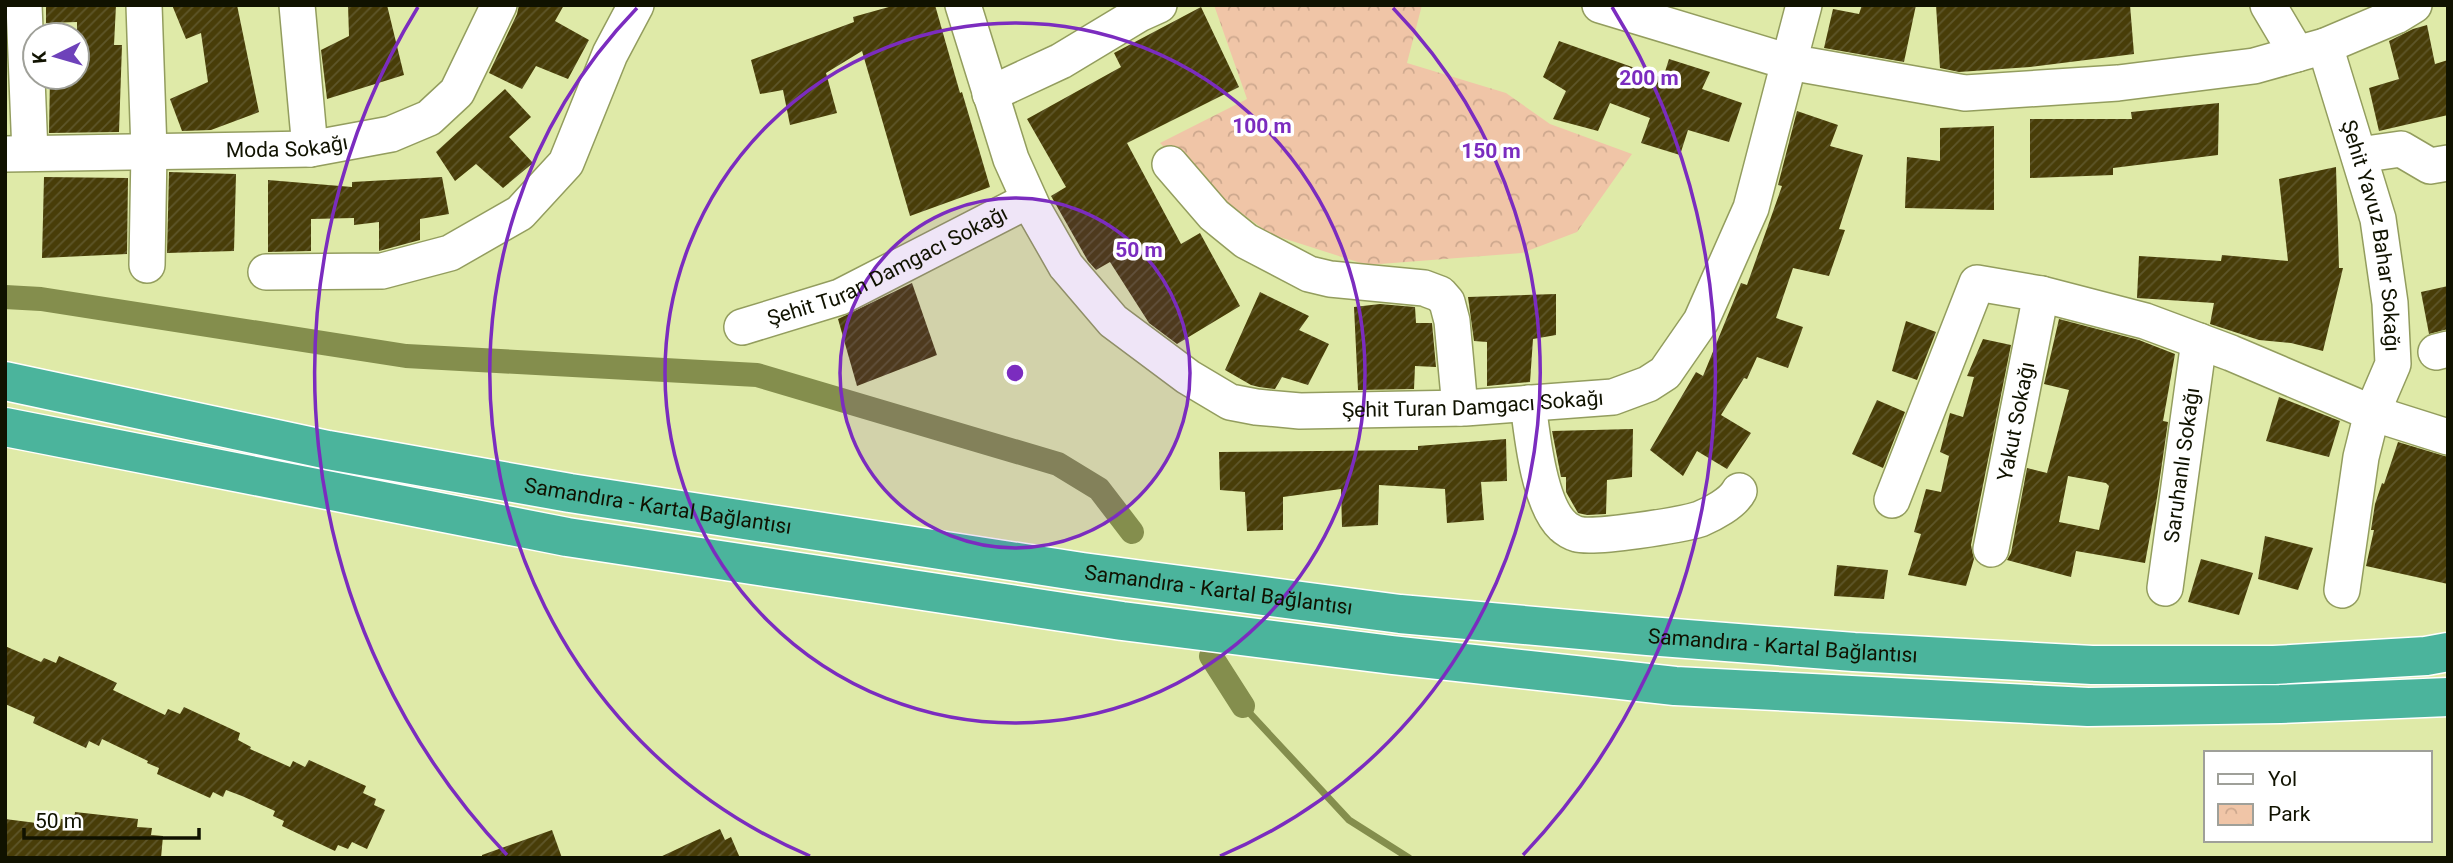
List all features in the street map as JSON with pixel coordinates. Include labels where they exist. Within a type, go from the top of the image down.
[{"type":"highway","name":"Samandıra - Kartal Bağlantısı","points":[[5,381],[328,450],[570,493],[1082,572],[1400,614],[1854,652],[2092,665],[2274,665],[2426,656],[2448,652]]},
{"type":"highway","name":"Samandıra - Kartal Bağlantısı","points":[[5,427],[567,537],[1109,619],[1675,686],[2088,707],[2280,704],[2448,697]]},
{"type":"street","points":[[144,5],[149,151],[147,265]]},
{"type":"street","points":[[297,5],[310,149]]},
{"type":"street","name":"Moda Sokağı","points":[[18,154],[310,149],[391,134],[429,118],[457,92],[499,5]]},
{"type":"street","points":[[266,272],[382,271],[450,253],[520,213],[566,163],[610,54],[636,5]]},
{"type":"street","name":"Şehit Turan Damgacı Sokağı","points":[[963,5],[1011,159],[1029,200],[1066,266],[1114,321],[1188,377],[1230,402],[1300,411],[1460,408],[1613,397],[1648,384],[1665,373],[1701,321],[1751,208],[1789,62]]},
{"type":"street","points":[[990,94],[1061,61],[1139,13],[1159,5]]},
{"type":"street","points":[[1600,5],[1789,62],[1965,93],[2132,81],[2253,66],[2311,50],[2396,16],[2414,5]]},
{"type":"street","points":[[1789,62],[1804,5]]},
{"type":"street","name":"Şehit Yavuz Bahar Sokağı","points":[[2267,5],[2311,50],[2359,155],[2378,219],[2390,303],[2393,364],[2372,413],[2361,457],[2342,590]]},
{"type":"street","points":[[18,22],[18,154]]},
{"type":"street","points":[[2359,155],[2401,149],[2430,166],[2448,163]]},
{"type":"street","points":[[1170,163],[1214,215],[1246,241],[1309,274],[1330,279],[1424,288],[1440,294],[1447,302],[1452,321],[1460,408]]},
{"type":"street","name":"Şehit Turan Damgacı Sokağı","points":[[742,327],[840,298],[1029,200]]},
{"type":"street","points":[[1892,500],[1978,283],[2041,294],[2145,321],[2372,413],[2448,437]]},
{"type":"street","name":"Yakut Sokağı","points":[[1991,549],[2041,294]]},
{"type":"street","name":"Saruhanlı Sokağı","points":[[2165,588],[2199,341]]},
{"type":"street","points":[[1528,403],[1535,453],[1550,510],[1564,527],[1579,535],[1621,533],[1701,518],[1727,505],[1739,491]]},
{"type":"green space","points":[[1214,5],[1422,5],[1407,63],[1506,93],[1550,124],[1632,154],[1577,232],[1522,253],[1367,265],[1270,234],[1199,182],[1160,143],[1247,99]]},
{"type":"building","points":[[46,5],[116,5],[114,45],[122,45],[119,132],[49,133],[50,91],[91,91],[91,21],[46,21]]},
{"type":"building","points":[[172,5],[237,5],[259,112],[211,130],[182,131],[170,99],[208,82],[201,33],[186,39]]},
{"type":"building","points":[[348,5],[387,5],[404,75],[327,99],[321,50],[349,36]]},
{"type":"building","points":[[519,5],[564,5],[555,21],[589,40],[568,79],[536,66],[522,89],[489,73]]},
{"type":"building","points":[[896,5],[935,5],[990,187],[910,216],[862,51],[826,73],[837,113],[790,125],[783,90],[760,94],[751,60],[854,22],[853,17]]},
{"type":"building","points":[[1862,5],[1916,5],[1904,62],[1824,48],[1833,9],[1859,14]]},
{"type":"building","points":[[1936,5],[2130,5],[2134,54],[2030,67],[1959,72],[1940,68]]},
{"type":"building","points":[[1201,7],[1239,87],[1127,143],[1181,244],[1200,233],[1240,306],[1177,344],[1149,323],[1110,262],[1096,270],[1088,261],[1051,196],[1066,187],[1027,119],[1121,67],[1114,53]]},
{"type":"building","points":[[2427,25],[2435,64],[2448,60],[2448,115],[2379,131],[2369,88],[2399,79],[2389,41]]},
{"type":"building","points":[[1559,41],[1663,78],[1669,59],[1710,72],[1702,89],[1742,103],[1729,142],[1688,130],[1680,155],[1641,143],[1650,118],[1610,103],[1598,131],[1553,119],[1566,91],[1543,77]]},
{"type":"building","points":[[505,89],[531,117],[509,137],[533,163],[503,188],[476,164],[455,181],[436,152]]},
{"type":"building","points":[[2219,103],[2218,155],[2113,168],[2113,175],[2030,178],[2030,119],[2132,119],[2131,112]]},
{"type":"building","points":[[1797,111],[1838,125],[1830,146],[1863,155],[1839,229],[1845,230],[1829,276],[1793,268],[1776,318],[1803,327],[1788,368],[1757,357],[1747,379],[1744,378],[1721,415],[1751,433],[1727,469],[1697,451],[1683,476],[1650,450],[1696,372],[1703,376],[1741,283],[1747,285],[1782,186],[1778,185]]},
{"type":"building","points":[[1994,126],[1994,210],[1905,208],[1907,157],[1940,161],[1940,128]]},
{"type":"building","points":[[2336,167],[2339,268],[2343,268],[2323,351],[2291,343],[2259,340],[2210,324],[2214,303],[2137,298],[2139,256],[2221,261],[2222,255],[2288,261],[2279,179]]},
{"type":"building","points":[[169,172],[236,174],[234,251],[167,253]]},
{"type":"building","points":[[44,177],[128,178],[127,254],[42,258]]},
{"type":"building","points":[[442,177],[449,214],[420,219],[420,240],[379,251],[379,222],[354,225],[354,218],[311,219],[311,251],[268,252],[268,180],[352,187],[352,182]]},
{"type":"building","points":[[912,283],[937,355],[857,386],[838,319]]},
{"type":"building","points":[[2448,286],[2448,329],[2429,334],[2421,292]]},
{"type":"building","points":[[1260,292],[1309,316],[1299,330],[1329,344],[1308,385],[1282,377],[1275,389],[1259,387],[1225,370]]},
{"type":"building","points":[[1556,294],[1556,335],[1533,339],[1530,382],[1487,386],[1487,342],[1474,341],[1468,297]]},
{"type":"building","points":[[1380,304],[1415,307],[1416,323],[1432,323],[1436,367],[1415,366],[1414,389],[1358,390],[1354,307]]},
{"type":"building","points":[[2059,319],[2139,340],[2175,354],[2163,421],[2168,422],[2145,563],[2076,551],[2071,577],[2007,560],[2011,553],[2027,468],[2047,473],[2069,390],[2044,384]],"holes":[[[2068,476],[2106,483],[2109,486],[2099,530],[2059,522]]]},
{"type":"building","points":[[1906,321],[1936,332],[1917,380],[1892,371]]},
{"type":"building","points":[[1983,339],[2011,345],[1971,545],[1974,559],[1966,586],[1908,575],[1921,534],[1914,532],[1926,489],[1941,492],[1949,456],[1940,452],[1950,413],[1963,417],[1974,377],[1967,376]]},
{"type":"building","points":[[2279,397],[2340,421],[2329,457],[2266,441]]},
{"type":"building","points":[[1877,400],[1905,412],[1883,468],[1852,454]]},
{"type":"building","points":[[1633,429],[1632,477],[1607,480],[1606,514],[1578,513],[1566,492],[1566,477],[1561,477],[1552,431]]},
{"type":"building","points":[[1506,439],[1507,481],[1481,482],[1484,520],[1447,523],[1445,489],[1379,485],[1378,525],[1342,527],[1341,489],[1283,497],[1283,530],[1247,531],[1245,492],[1220,490],[1219,452],[1418,450],[1418,446]]},
{"type":"building","points":[[2398,442],[2448,457],[2448,584],[2366,566],[2374,530],[2371,530],[2375,504]]},
{"type":"building","points":[[2265,536],[2313,548],[2298,590],[2258,579]]},
{"type":"building","points":[[2201,559],[2253,573],[2239,615],[2188,602]]},
{"type":"building","points":[[1837,565],[1888,570],[1884,599],[1834,596]]},
{"type":"building","points":[[5,646],[41,662],[44,658],[56,663],[59,656],[117,683],[113,690],[165,715],[168,709],[180,714],[184,707],[240,733],[238,740],[251,747],[250,749],[290,767],[293,761],[305,767],[309,760],[366,786],[363,793],[376,799],[374,805],[385,810],[367,849],[352,842],[348,849],[338,845],[335,851],[282,826],[284,821],[273,816],[275,811],[242,796],[226,790],[223,797],[213,792],[210,798],[157,774],[159,768],[147,763],[148,761],[102,739],[99,746],[89,741],[86,748],[33,723],[35,717],[5,704]]},
{"type":"building","points":[[75,812],[138,819],[137,827],[152,828],[151,835],[163,836],[161,858],[5,858],[5,819],[60,826],[61,819],[74,820]]},
{"type":"building","points":[[720,829],[725,840],[731,837],[740,858],[658,858]]},
{"type":"building","points":[[552,830],[562,858],[482,858],[482,855]]},
{"type":"waterway","points":[[5,297],[41,299],[406,356],[757,375],[1058,464],[1099,489],[1132,532]]},
{"type":"waterway","points":[[1211,656],[1243,706]]},
{"type":"waterway","points":[[1243,706],[1349,820],[1409,858]]}]
